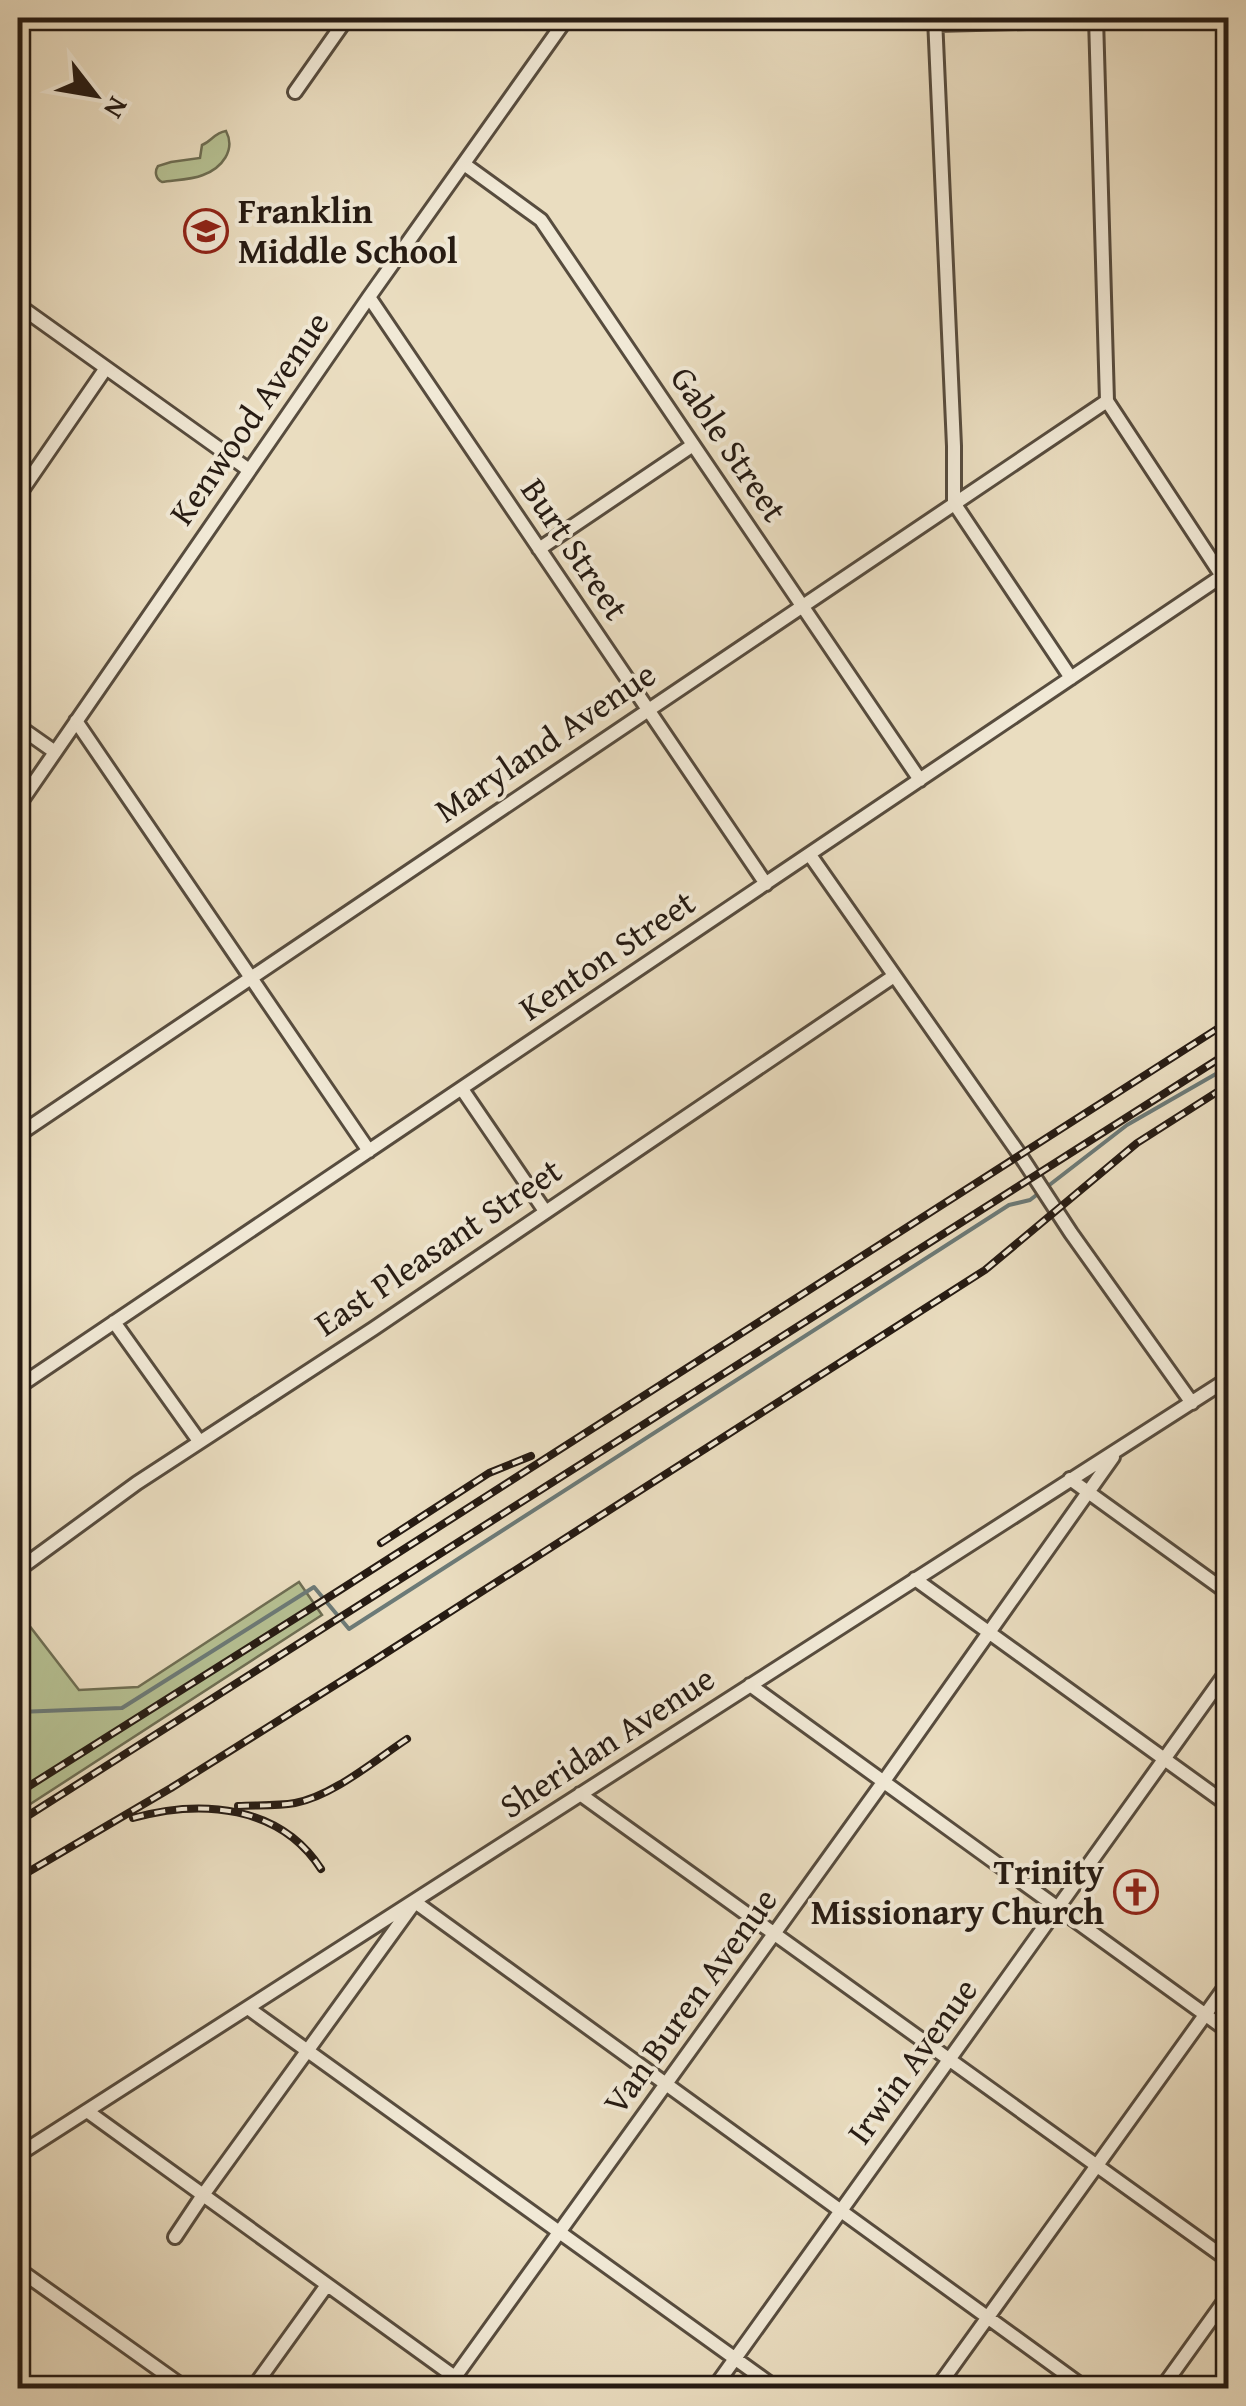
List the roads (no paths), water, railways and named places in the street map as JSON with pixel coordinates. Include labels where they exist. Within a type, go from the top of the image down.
[{"type":"street","points":[[295,92],[348,18]]},
{"type":"street","name":"Kenwood Avenue","points":[[18,806],[566,18]]},
{"type":"street","points":[[1071,678],[954,503],[935,21],[1198,18]]},
{"type":"street","points":[[1096,19],[1107,401],[1225,574]]},
{"type":"street","name":"Gable Street","points":[[464,164],[540,220],[920,780]]},
{"type":"street","name":"Burt Street","points":[[369,297],[766,884]]},
{"type":"street","points":[[18,305],[249,470]]},
{"type":"street","points":[[18,496],[106,368]]},
{"type":"street","name":"Maryland Avenue","points":[[18,1134],[1107,401]]},
{"type":"street","points":[[538,549],[693,445]]},
{"type":"street","name":"Kenton Street","points":[[18,1387],[1225,574]]},
{"type":"street","points":[[76,721],[369,1152]]},
{"type":"street","points":[[18,726],[55,752]]},
{"type":"street","points":[[810,854],[1192,1402]]},
{"type":"street","name":"East Pleasant Street","points":[[18,1570],[137,1483],[894,976]]},
{"type":"street","points":[[462,1089],[545,1211]]},
{"type":"street","points":[[114,1322],[199,1442]]},
{"type":"street","name":"Sheridan Avenue","points":[[18,2155],[1228,1379]]},
{"type":"street","name":"Van Buren Avenue","points":[[451,2383],[776,1933],[1117,1450]]},
{"type":"street","points":[[1070,1480],[1228,1593]]},
{"type":"street","points":[[915,1579],[1228,1805]]},
{"type":"street","name":"Irwin Avenue","points":[[714,2388],[1228,1670]]},
{"type":"street","points":[[750,1685],[1228,2031]]},
{"type":"street","points":[[580,1794],[1228,2260]]},
{"type":"street","points":[[175,2237],[415,1902],[1085,2388]]},
{"type":"street","points":[[937,2388],[1228,1983]]},
{"type":"street","points":[[248,2008],[776,2388]]},
{"type":"street","points":[[87,2111],[327,2285],[451,2383],[470,2388]]},
{"type":"street","points":[[18,2269],[185,2388]]},
{"type":"street","points":[[253,2388],[327,2285]]},
{"type":"street","points":[[1162,2388],[1228,2296]]},
{"type":"waterway","points":[[18,1712],[122,1708],[314,1587],[349,1629],[1009,1205],[1030,1200],[1127,1125],[1228,1067]]},
{"type":"railway","points":[[18,1793],[1228,1022]]},
{"type":"railway","points":[[18,1822],[1228,1053]]},
{"type":"railway","points":[[18,1878],[367,1665],[985,1270],[1137,1143],[1228,1085]]},
{"type":"railway","points":[[381,1543],[489,1473],[531,1456]]},
{"type":"railway","points":[[238,1806],[309,1799],[353,1776],[407,1739]]},
{"type":"railway","points":[[133,1818],[185,1809],[237,1812],[284,1831],[321,1869]]},
{"type":"place","name":"Franklin Middle School","points":[[206,231]]},
{"type":"place","name":"Trinity Missionary Church","points":[[1136,1892]]}]
